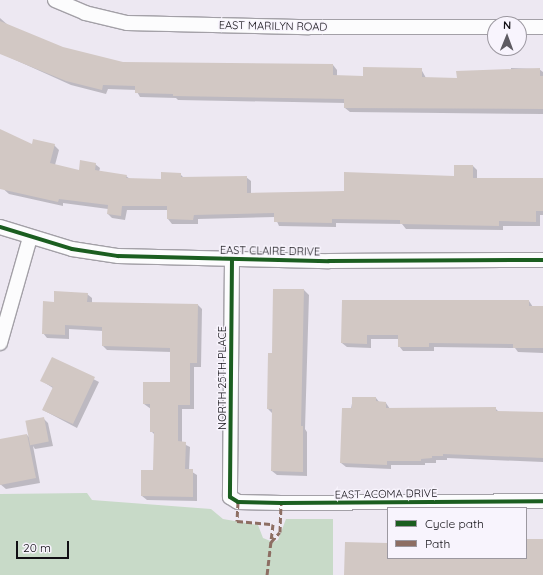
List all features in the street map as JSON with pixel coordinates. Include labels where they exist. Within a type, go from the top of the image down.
[{"type":"street","name":"EAST MARILYN ROAD","points":[[55,0],[85,13],[127,23],[309,27],[487,27]]},
{"type":"street","points":[[527,27],[543,27]]},
{"type":"street","name":"EAST CLAIRE DRIVE","points":[[0,227],[30,238],[72,249],[118,256],[232,260],[543,260]]},
{"type":"street","points":[[0,343],[30,238]]},
{"type":"street","name":"NORTH 25TH PLACE","points":[[230,497],[232,260]]},
{"type":"street","name":"EAST ACOMA DRIVE","points":[[230,497],[238,502],[281,504],[543,501]]},
{"type":"green space","points":[[87,493],[92,500],[211,509],[223,519],[258,525],[263,538],[273,542],[278,540],[286,519],[333,519],[333,575],[0,575],[0,494]]},
{"type":"building","points":[[0,21],[63,47],[123,62],[333,64],[333,75],[363,76],[363,67],[422,68],[422,77],[457,78],[456,71],[540,68],[540,76],[543,76],[543,109],[344,108],[344,99],[173,96],[173,94],[135,93],[135,86],[103,85],[102,90],[66,81],[0,54]]},
{"type":"building","points":[[0,129],[32,144],[33,139],[55,144],[50,163],[79,170],[80,160],[96,163],[95,170],[127,175],[126,178],[161,179],[161,172],[181,173],[181,177],[247,176],[247,193],[344,191],[344,172],[454,176],[454,165],[473,165],[473,178],[543,178],[543,211],[536,211],[536,222],[499,221],[499,226],[400,224],[400,220],[332,219],[332,223],[274,222],[274,213],[194,215],[193,220],[167,219],[167,206],[122,206],[121,216],[107,214],[108,205],[59,199],[58,202],[0,189]]},
{"type":"building","points":[[273,289],[304,289],[301,426],[303,426],[303,472],[271,471],[272,409],[267,409],[268,353],[272,353]]},
{"type":"building","points":[[54,291],[88,293],[87,302],[198,304],[197,363],[190,363],[190,405],[178,405],[178,441],[186,442],[185,469],[193,469],[193,497],[141,496],[141,470],[153,470],[154,432],[150,432],[150,404],[143,404],[143,382],[170,382],[170,348],[102,346],[102,327],[65,325],[65,335],[42,334],[43,301],[54,302]]},
{"type":"building","points":[[342,300],[529,300],[529,306],[543,306],[543,348],[513,348],[513,344],[429,343],[429,347],[398,347],[398,335],[367,335],[367,344],[341,343]]},
{"type":"building","points":[[52,357],[95,377],[73,424],[42,410],[53,387],[40,381]]},
{"type":"building","points":[[352,397],[376,397],[376,401],[386,402],[386,408],[496,407],[496,411],[543,412],[543,458],[443,454],[443,456],[432,456],[432,458],[421,459],[421,461],[387,461],[387,465],[340,463],[342,408],[352,408]]},
{"type":"building","points":[[44,417],[49,442],[30,445],[25,421]]},
{"type":"building","points":[[27,434],[36,478],[0,485],[0,439]]},
{"type":"building","points":[[527,539],[543,539],[543,575],[344,575],[345,542],[387,543],[387,559],[527,559]]},
{"type":"marked path","points":[[238,502],[237,521],[273,524],[267,575]]},
{"type":"marked path","points":[[271,542],[280,532],[281,503]]},
{"type":"cycle path","points":[[0,227],[72,249],[118,256],[329,261],[543,260]]},
{"type":"cycle path","points":[[232,259],[230,497],[238,502],[281,503],[543,501]]}]
